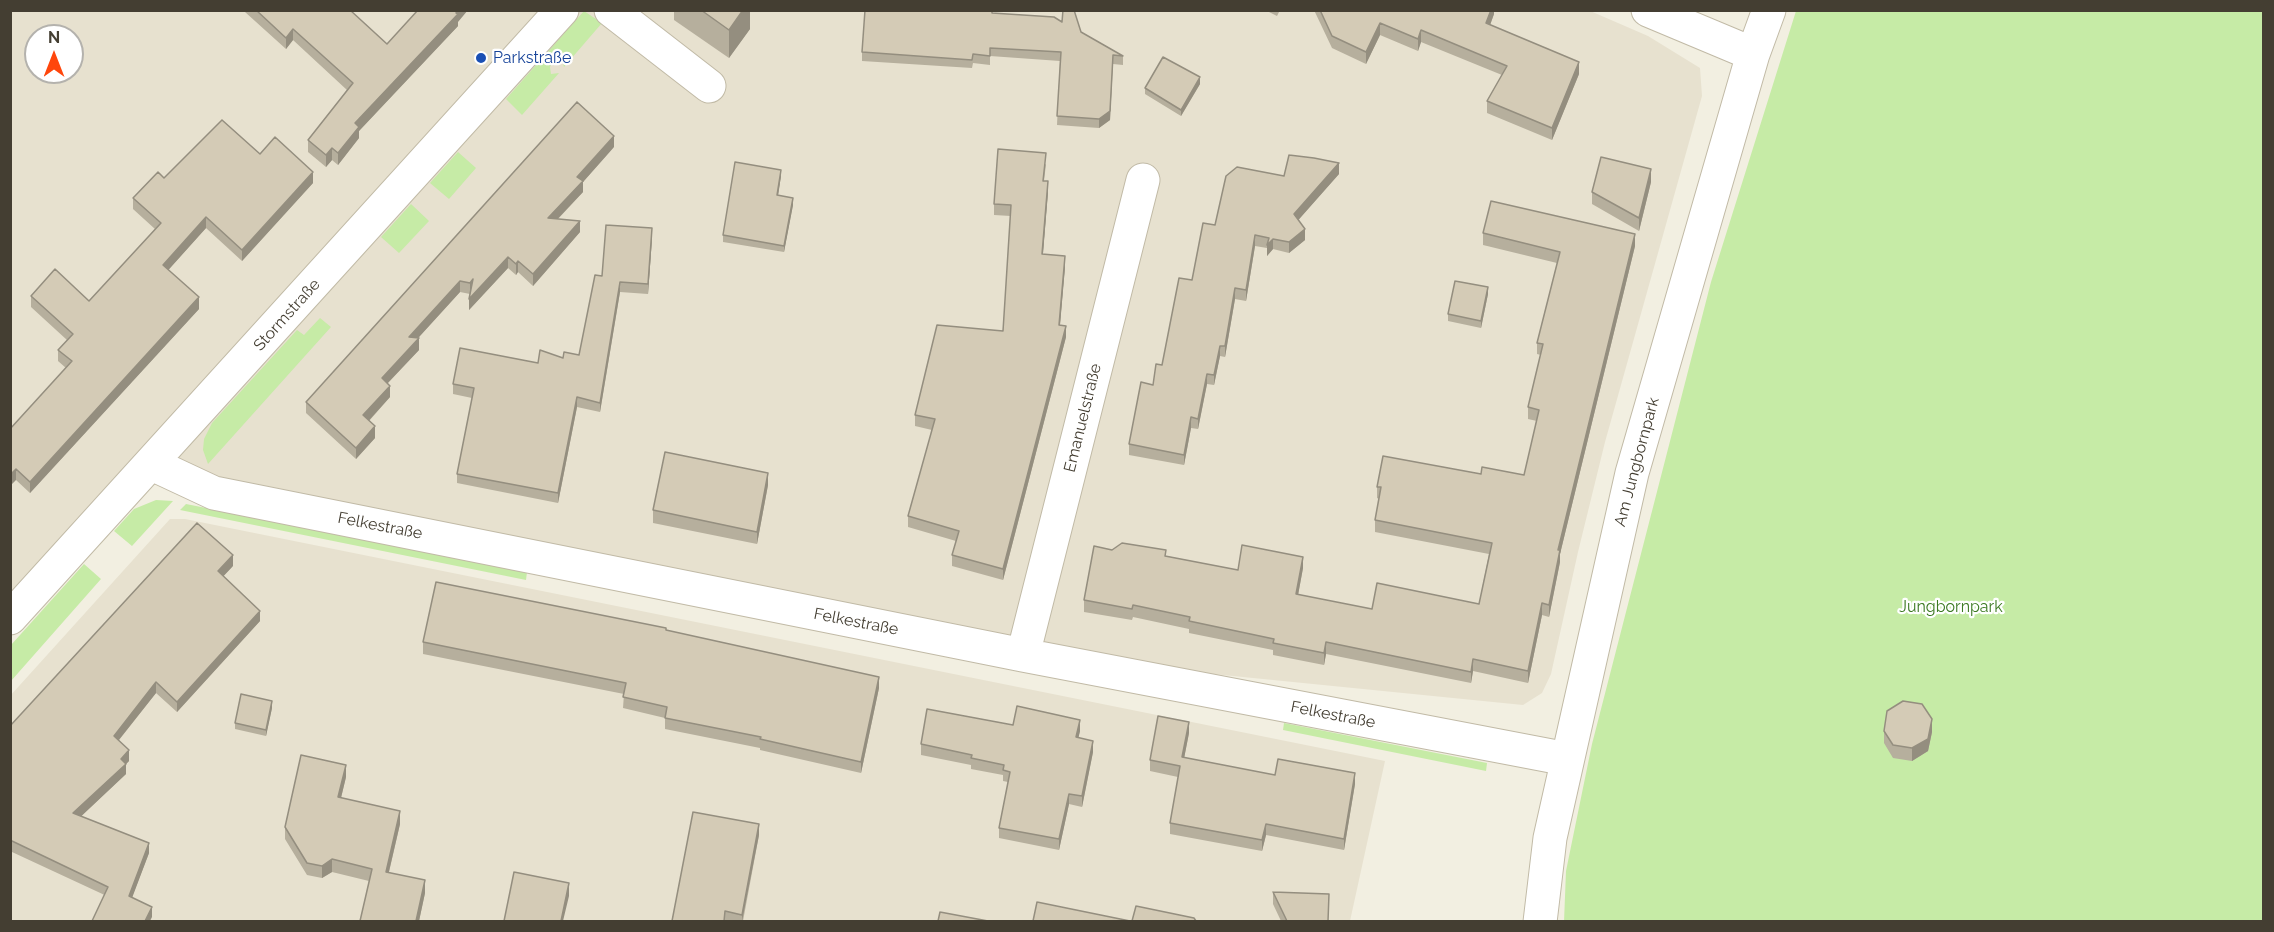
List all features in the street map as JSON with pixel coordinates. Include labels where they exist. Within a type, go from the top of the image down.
[{"type":"street","name":"Stormstraße","points":[[10,618],[562,10]]},
{"type":"street","points":[[611,10],[709,86]]},
{"type":"street","points":[[1648,10],[1754,54]]},
{"type":"street","name":"Am Jungbornpark","points":[[1540,921],[1550,838],[1632,473],[1754,54],[1769,10]]},
{"type":"street","name":"Emanuelstraße","points":[[1023,655],[1143,180]]},
{"type":"street","name":"Felkestraße","points":[[152,464],[214,493],[1023,655],[1567,759]]},
{"type":"shaded area","points":[[1588,10],[1648,36],[1700,68],[1702,96],[1605,442],[1551,674],[1542,693],[1523,705],[1023,655],[152,464],[11,618],[11,11]]},
{"type":"shaded area","points":[[170,519],[185,519],[1385,761],[1350,921],[11,922],[10,696]]},
{"type":"green space","points":[[584,11],[602,23],[564,67],[561,58],[554,58],[550,67],[551,74],[559,73],[522,115],[506,99]]},
{"type":"green space","name":"Jungbornpark","points":[[1796,11],[2263,11],[2263,921],[1564,922],[1566,871],[1592,744],[1711,282]]},
{"type":"green space","points":[[458,152],[476,168],[449,199],[430,183]]},
{"type":"green space","points":[[411,204],[429,221],[399,253],[381,237]]},
{"type":"green space","points":[[320,318],[331,327],[208,464],[203,450],[204,439],[212,423],[297,330],[304,335]]},
{"type":"green space","points":[[156,500],[173,501],[132,546],[114,531],[134,509]]},
{"type":"green space","points":[[186,504],[527,572],[526,580],[180,510]]},
{"type":"green space","points":[[84,564],[101,579],[11,681],[11,645]]},
{"type":"green space","points":[[1284,723],[1487,763],[1486,771],[1283,730]]},
{"type":"building","points":[[256,10],[350,10],[387,44],[418,10],[458,10],[456,13],[458,14],[355,123],[359,127],[338,153],[332,148],[326,155],[308,140],[353,83],[293,29],[286,38]]},
{"type":"building","points":[[701,10],[743,10],[729,30]]},
{"type":"building","points":[[865,10],[992,10],[992,13],[1054,17],[1062,22],[1063,10],[1074,10],[1081,32],[1123,56],[1113,55],[1110,111],[1099,119],[1057,116],[1061,52],[990,48],[990,56],[973,54],[972,60],[862,52]]},
{"type":"building","points":[[1320,10],[1491,10],[1486,23],[1579,62],[1552,128],[1487,101],[1507,66],[1421,30],[1418,39],[1380,23],[1366,52],[1332,36]]},
{"type":"building","points":[[1163,57],[1200,77],[1181,110],[1145,88]]},
{"type":"building","points":[[577,102],[614,136],[577,177],[583,181],[548,218],[580,221],[533,274],[518,261],[516,264],[508,257],[469,299],[473,279],[470,283],[460,281],[409,337],[419,338],[382,378],[390,386],[363,415],[375,426],[356,448],[306,402]]},
{"type":"building","points":[[222,120],[260,154],[275,137],[313,172],[242,250],[206,217],[163,265],[199,297],[30,482],[16,469],[10,475],[10,429],[72,361],[58,350],[73,334],[31,296],[55,269],[89,301],[161,223],[133,198],[158,172],[164,178]]},
{"type":"building","points":[[998,149],[1046,153],[1043,181],[1048,181],[1042,254],[1065,256],[1059,325],[1066,326],[1003,569],[952,555],[959,531],[908,516],[935,419],[915,415],[937,325],[1003,331],[1011,205],[994,204]]},
{"type":"building","points":[[1289,155],[1339,163],[1294,214],[1305,229],[1289,242],[1273,239],[1267,245],[1269,238],[1255,235],[1246,290],[1235,288],[1225,346],[1220,346],[1214,375],[1207,374],[1198,419],[1191,417],[1184,455],[1129,444],[1141,382],[1153,385],[1156,364],[1162,365],[1179,278],[1192,280],[1203,223],[1215,225],[1226,176],[1237,167],[1284,176]]},
{"type":"building","points":[[1601,157],[1651,169],[1639,218],[1592,192]]},
{"type":"building","points":[[735,162],[781,170],[777,195],[793,198],[784,246],[723,235]]},
{"type":"building","points":[[1491,201],[1635,234],[1558,550],[1560,550],[1549,605],[1542,603],[1528,671],[1473,659],[1471,672],[1326,642],[1324,653],[1273,643],[1274,639],[1189,621],[1190,617],[1133,605],[1132,609],[1084,600],[1094,546],[1112,550],[1122,543],[1166,550],[1165,556],[1238,570],[1242,545],[1303,557],[1296,594],[1372,609],[1377,583],[1479,604],[1492,543],[1375,520],[1381,487],[1377,487],[1383,456],[1481,474],[1482,467],[1524,475],[1539,410],[1528,407],[1543,344],[1537,343],[1560,252],[1483,233]]},
{"type":"building","points":[[606,225],[652,228],[648,284],[620,282],[600,403],[577,397],[558,493],[457,474],[474,388],[453,384],[460,348],[538,363],[540,350],[563,358],[564,352],[579,355],[595,275],[602,276]]},
{"type":"building","points":[[1455,281],[1488,287],[1481,321],[1448,314]]},
{"type":"building","points":[[665,452],[768,473],[757,532],[653,510]]},
{"type":"building","points":[[197,523],[233,555],[218,571],[260,611],[177,702],[156,682],[114,736],[129,750],[121,759],[126,764],[73,813],[149,843],[129,896],[152,907],[145,921],[92,921],[108,887],[12,841],[10,843],[10,726]]},
{"type":"building","points":[[436,582],[666,628],[666,630],[879,677],[861,762],[760,739],[761,737],[665,718],[667,707],[623,697],[626,683],[423,642]]},
{"type":"building","points":[[241,694],[272,701],[266,730],[235,723]]},
{"type":"building","points":[[1903,701],[1922,704],[1932,719],[1928,739],[1912,748],[1893,745],[1884,731],[1887,711]]},
{"type":"building","points":[[1017,706],[1080,720],[1076,737],[1093,741],[1082,796],[1069,794],[1059,839],[999,828],[1010,772],[1003,770],[1004,765],[971,758],[972,755],[921,744],[927,709],[1013,725]]},
{"type":"building","points":[[1158,716],[1189,722],[1182,757],[1275,775],[1278,759],[1355,773],[1344,839],[1266,824],[1262,840],[1170,823],[1180,766],[1150,760]]},
{"type":"building","points":[[301,755],[346,765],[338,797],[400,811],[386,872],[425,880],[416,921],[360,921],[372,869],[332,859],[322,866],[307,863],[285,827]]},
{"type":"building","points":[[693,812],[759,824],[742,915],[725,911],[724,921],[672,921]]},
{"type":"building","points":[[514,872],[569,883],[561,921],[504,921]]},
{"type":"building","points":[[1273,892],[1329,894],[1328,921],[1287,921]]},
{"type":"building","points":[[1037,902],[1130,921],[1033,921]]},
{"type":"building","points":[[1136,906],[1194,918],[1196,921],[1132,921]]},
{"type":"building","points":[[940,912],[988,921],[938,921]]},
{"type":"place","name":"Parkstraße","points":[[481,58]]}]
